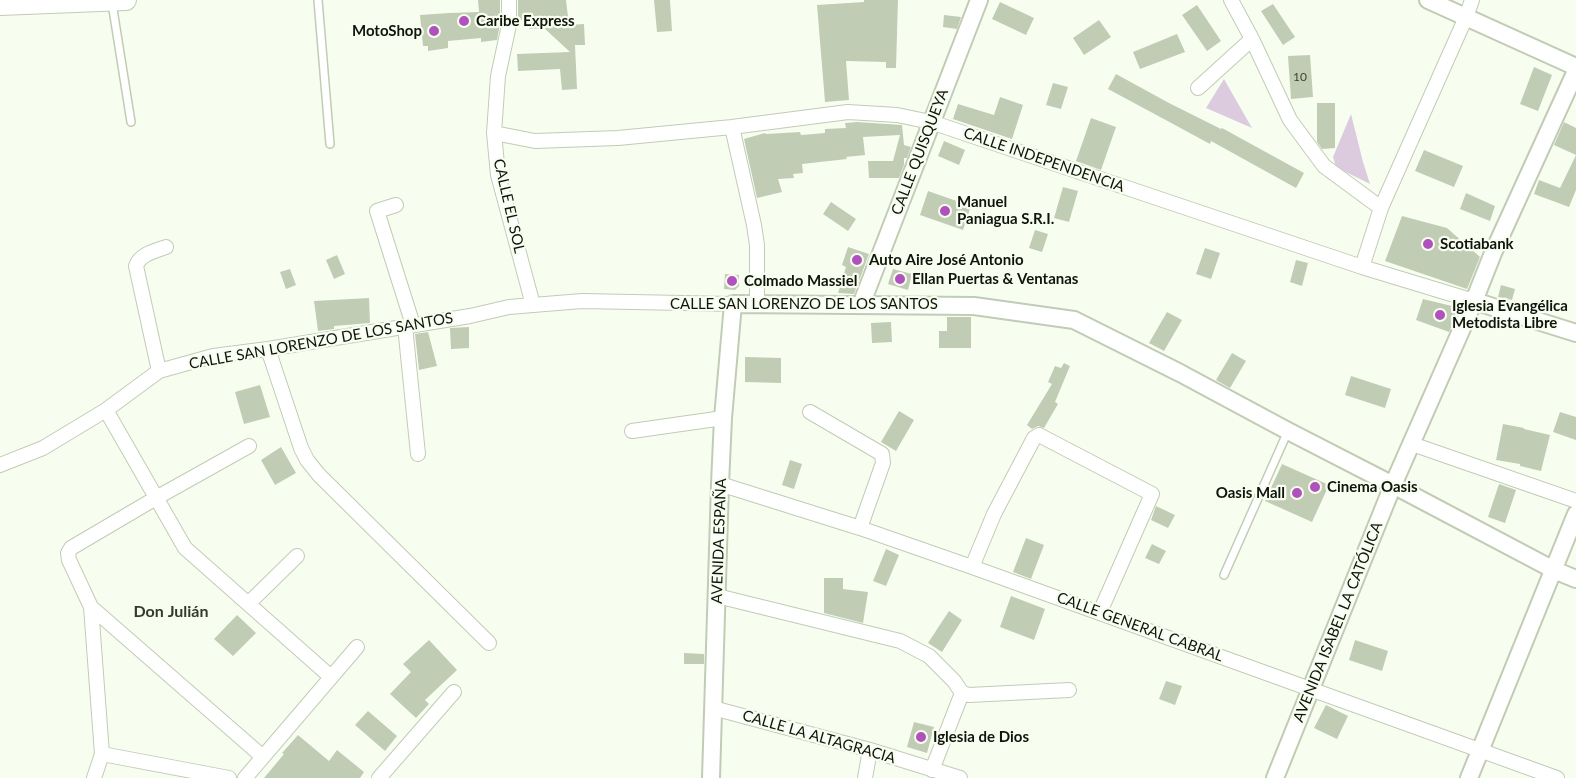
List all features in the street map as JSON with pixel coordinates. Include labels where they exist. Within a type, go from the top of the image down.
[{"type":"main road","points":[[0,5],[126,0]]},
{"type":"street","name":"CALLE EL SOL","points":[[509,0],[509,25],[498,76],[494,133],[498,175],[533,305]]},
{"type":"street","name":"CALLE QUISQUEYA","points":[[861,305],[979,0]]},
{"type":"street","points":[[1231,0],[1290,120],[1324,166],[1381,208]]},
{"type":"street","points":[[1428,0],[1576,69]]},
{"type":"street","points":[[1362,267],[1381,208],[1472,0]]},
{"type":"street","points":[[1198,88],[1252,39]]},
{"type":"street","name":"AVENIDA ISABEL LA CATÓLICA","points":[[1275,778],[1393,485],[1493,253],[1576,69]]},
{"type":"street","name":"CALLE INDEPENDENCIA","points":[[494,133],[535,141],[618,138],[732,127],[848,112],[897,115],[931,122],[1362,267],[1576,333]]},
{"type":"street","points":[[732,127],[757,245],[757,304]]},
{"type":"street","points":[[396,205],[377,211],[409,325],[418,454]]},
{"type":"street","points":[[159,371],[136,266],[141,257],[166,247]]},
{"type":"street","name":"CALLE SAN LORENZO DE LOS SANTOS","points":[[0,465],[43,448],[106,410],[159,371],[213,356],[533,305],[582,302],[974,306],[1074,320],[1180,373],[1554,570],[1576,579]]},
{"type":"street","name":"AVENIDA ESPAÑA","points":[[711,778],[723,418],[733,304]]},
{"type":"street","points":[[268,349],[297,438],[307,460],[319,475],[489,643]]},
{"type":"street","points":[[106,410],[186,548],[331,677]]},
{"type":"street","points":[[810,412],[882,454],[883,463],[860,528]]},
{"type":"street","points":[[632,431],[723,418]]},
{"type":"street","points":[[972,567],[1002,497],[1034,438],[1040,435],[1152,494],[1100,612]]},
{"type":"street","points":[[1412,444],[1576,501]]},
{"type":"street","points":[[94,778],[102,754],[92,607],[69,560],[68,553],[71,548],[249,446]]},
{"type":"street","name":"CALLE GENERAL CABRAL","points":[[720,484],[860,528],[972,567],[1557,778]]},
{"type":"street","points":[[1469,778],[1576,514]]},
{"type":"street","points":[[249,603],[297,555]]},
{"type":"street","points":[[717,596],[900,641],[929,656],[954,681],[962,693],[969,695],[1069,690]]},
{"type":"street","points":[[92,607],[263,757]]},
{"type":"street","points":[[245,778],[357,647]]},
{"type":"street","points":[[378,778],[454,692]]},
{"type":"street","points":[[932,770],[962,693]]},
{"type":"street","name":"CALLE LA ALTAGRACIA","points":[[713,708],[870,750],[960,778]]},
{"type":"street","points":[[865,778],[870,750]]},
{"type":"street","points":[[102,754],[229,778]]},
{"type":"lane","points":[[318,0],[330,144]]},
{"type":"lane","points":[[111,1],[130,122]]},
{"type":"lane","points":[[1224,575],[1288,431]]},
{"type":"shaded area","points":[[1224,79],[1252,128],[1206,108]]},
{"type":"shaded area","points":[[1351,114],[1370,184],[1336,167],[1333,157]]},
{"type":"building","points":[[478,0],[500,0],[497,40],[481,42],[481,38],[448,41],[448,48],[428,51],[428,46],[423,46],[420,15],[479,12]]},
{"type":"building","points":[[518,0],[566,0],[569,25],[584,24],[585,45],[575,45],[577,89],[562,90],[560,69],[518,71],[517,54],[570,52],[544,28],[529,29],[529,22],[518,19]]},
{"type":"building","points":[[654,0],[670,0],[672,31],[657,32]]},
{"type":"building","points":[[864,0],[898,0],[896,68],[886,68],[886,62],[846,61],[849,100],[825,102],[817,5],[864,2]]},
{"type":"building","points":[[1000,2],[1034,18],[1026,35],[992,19]]},
{"type":"building","points":[[1273,4],[1295,37],[1283,45],[1261,11]]},
{"type":"building","points":[[1197,5],[1221,41],[1207,51],[1182,15]]},
{"type":"building","points":[[944,15],[961,17],[957,29],[943,27]]},
{"type":"building","points":[[1099,20],[1111,37],[1084,55],[1073,38]]},
{"type":"building","points":[[1177,34],[1185,52],[1140,69],[1133,52]]},
{"type":"building","points":[[1310,55],[1313,97],[1291,99],[1288,56]]},
{"type":"building","points":[[1534,67],[1552,75],[1538,111],[1520,104]]},
{"type":"building","points":[[1116,74],[1304,173],[1296,188],[1211,141],[1210,144],[1108,89]]},
{"type":"building","points":[[1053,83],[1068,87],[1061,109],[1046,105]]},
{"type":"building","points":[[1000,97],[1023,105],[1012,139],[953,119],[958,104],[994,115]]},
{"type":"building","points":[[1317,103],[1335,103],[1335,148],[1322,149],[1317,142]]},
{"type":"building","points":[[1091,118],[1116,127],[1101,170],[1076,161]]},
{"type":"building","points":[[1564,122],[1576,128],[1576,155],[1554,145]]},
{"type":"building","points":[[845,123],[902,125],[904,145],[911,147],[907,158],[904,158],[899,178],[869,178],[868,161],[893,161],[900,135],[863,137],[865,155],[802,164],[803,173],[793,174],[794,178],[778,179],[782,192],[757,198],[744,139],[765,133],[800,132],[801,135],[825,133],[825,129],[846,128]]},
{"type":"building","points":[[944,141],[965,150],[959,165],[938,156]]},
{"type":"building","points":[[1424,150],[1463,166],[1454,187],[1415,171]]},
{"type":"building","points":[[1576,155],[1576,190],[1569,207],[1534,194],[1539,180],[1560,188]]},
{"type":"building","points":[[1063,187],[1078,191],[1069,222],[1054,218]]},
{"type":"building","name":"Manuel Paniagua S.R.I.","points":[[928,191],[971,206],[963,230],[920,215]]},
{"type":"building","points":[[1466,193],[1495,206],[1490,221],[1460,209]]},
{"type":"building","points":[[831,202],[856,219],[848,231],[823,214]]},
{"type":"building","name":"Scotiabank","points":[[1402,216],[1447,228],[1480,257],[1467,289],[1385,261]]},
{"type":"building","points":[[1035,230],[1048,234],[1042,252],[1029,248]]},
{"type":"building","points":[[848,247],[869,254],[854,294],[838,293],[846,267],[842,265]]},
{"type":"building","points":[[1205,248],[1220,253],[1211,279],[1196,274]]},
{"type":"building","points":[[337,255],[345,274],[334,279],[326,260]]},
{"type":"building","points":[[1296,260],[1308,263],[1302,286],[1290,282]]},
{"type":"building","points":[[290,269],[296,285],[286,289],[280,272]]},
{"type":"building","name":"Ellan Puertas & Ventanas","points":[[893,269],[912,274],[908,290],[888,284]]},
{"type":"building","name":"Colmado Massiel","points":[[725,274],[739,275],[739,286],[735,290],[724,289]]},
{"type":"building","points":[[1501,285],[1515,289],[1512,300],[1498,297]]},
{"type":"building","points":[[369,298],[370,323],[334,326],[334,329],[318,331],[314,301]]},
{"type":"building","name":"Iglesia Evangélica Metodista Libre","points":[[1423,299],[1460,308],[1449,332],[1416,320]]},
{"type":"building","points":[[1167,312],[1182,320],[1164,351],[1149,343]]},
{"type":"building","points":[[947,317],[971,317],[971,348],[939,348],[939,331],[947,331]]},
{"type":"building","points":[[891,322],[892,342],[872,343],[871,323]]},
{"type":"building","points":[[469,327],[469,348],[451,349],[450,328]]},
{"type":"building","points":[[428,332],[437,366],[419,370],[415,334]]},
{"type":"building","points":[[1232,353],[1246,361],[1230,388],[1216,380]]},
{"type":"building","points":[[745,357],[781,358],[781,383],[745,382]]},
{"type":"building","points":[[1064,363],[1070,366],[1055,402],[1058,404],[1044,428],[1038,426],[1032,429],[1027,425],[1052,384],[1048,382],[1055,366],[1061,368]]},
{"type":"building","points":[[1351,376],[1391,389],[1385,408],[1345,395]]},
{"type":"building","points":[[260,385],[270,417],[244,424],[235,392]]},
{"type":"building","points":[[899,411],[914,420],[896,451],[881,442]]},
{"type":"building","points":[[1560,412],[1576,417],[1576,440],[1553,432]]},
{"type":"building","points":[[1503,424],[1550,435],[1541,471],[1520,466],[1520,464],[1496,460]]},
{"type":"building","points":[[281,447],[296,473],[275,485],[261,460]]},
{"type":"building","points":[[790,460],[802,464],[794,489],[782,485]]},
{"type":"building","name":"Oasis Mall","points":[[1282,464],[1329,485],[1312,522],[1265,501]]},
{"type":"building","points":[[1499,484],[1516,490],[1505,523],[1488,517]]},
{"type":"building","points":[[1156,506],[1175,515],[1168,528],[1151,520]]},
{"type":"building","points":[[1026,538],[1044,545],[1031,579],[1013,572]]},
{"type":"building","points":[[1152,544],[1166,551],[1159,564],[1145,558]]},
{"type":"building","points":[[886,549],[899,555],[886,586],[873,581]]},
{"type":"building","points":[[824,578],[843,578],[843,589],[868,592],[863,623],[824,613]]},
{"type":"building","points":[[1011,596],[1045,609],[1034,640],[1000,627]]},
{"type":"building","points":[[949,611],[962,620],[942,652],[928,643]]},
{"type":"building","points":[[237,615],[256,633],[233,656],[214,639]]},
{"type":"building","points":[[429,640],[457,670],[425,700],[429,704],[416,718],[390,694],[411,672],[403,664]]},
{"type":"building","points":[[1355,640],[1388,651],[1382,671],[1349,660]]},
{"type":"building","points":[[684,653],[704,654],[704,664],[684,664]]},
{"type":"building","points":[[1166,681],[1182,686],[1175,705],[1159,699]]},
{"type":"building","points":[[1326,705],[1348,716],[1337,739],[1314,728]]},
{"type":"building","points":[[368,711],[397,736],[385,751],[355,725]]},
{"type":"building","name":"Iglesia de Dios","points":[[914,722],[934,727],[927,753],[907,747]]},
{"type":"building","points":[[298,735],[329,761],[337,750],[364,772],[360,778],[264,778]]},
{"type":"place","name":"Caribe Express","points":[[464,21]]},
{"type":"place","name":"MotoShop","points":[[434,31]]},
{"type":"place","name":"Manuel Paniagua S.R.I.","points":[[945,211]]},
{"type":"place","name":"Scotiabank","points":[[1428,244]]},
{"type":"place","name":"Auto Aire José Antonio","points":[[857,260]]},
{"type":"place","name":"Ellan Puertas & Ventanas","points":[[900,279]]},
{"type":"place","name":"Colmado Massiel","points":[[732,281]]},
{"type":"place","name":"Iglesia Evangélica Metodista Libre","points":[[1440,315]]},
{"type":"place","name":"Cinema Oasis","points":[[1315,487]]},
{"type":"place","name":"Oasis Mall","points":[[1297,493]]},
{"type":"place","name":"Iglesia de Dios","points":[[921,737]]},
{"type":"district","name":"Don Julián","points":[[171,612]]}]
